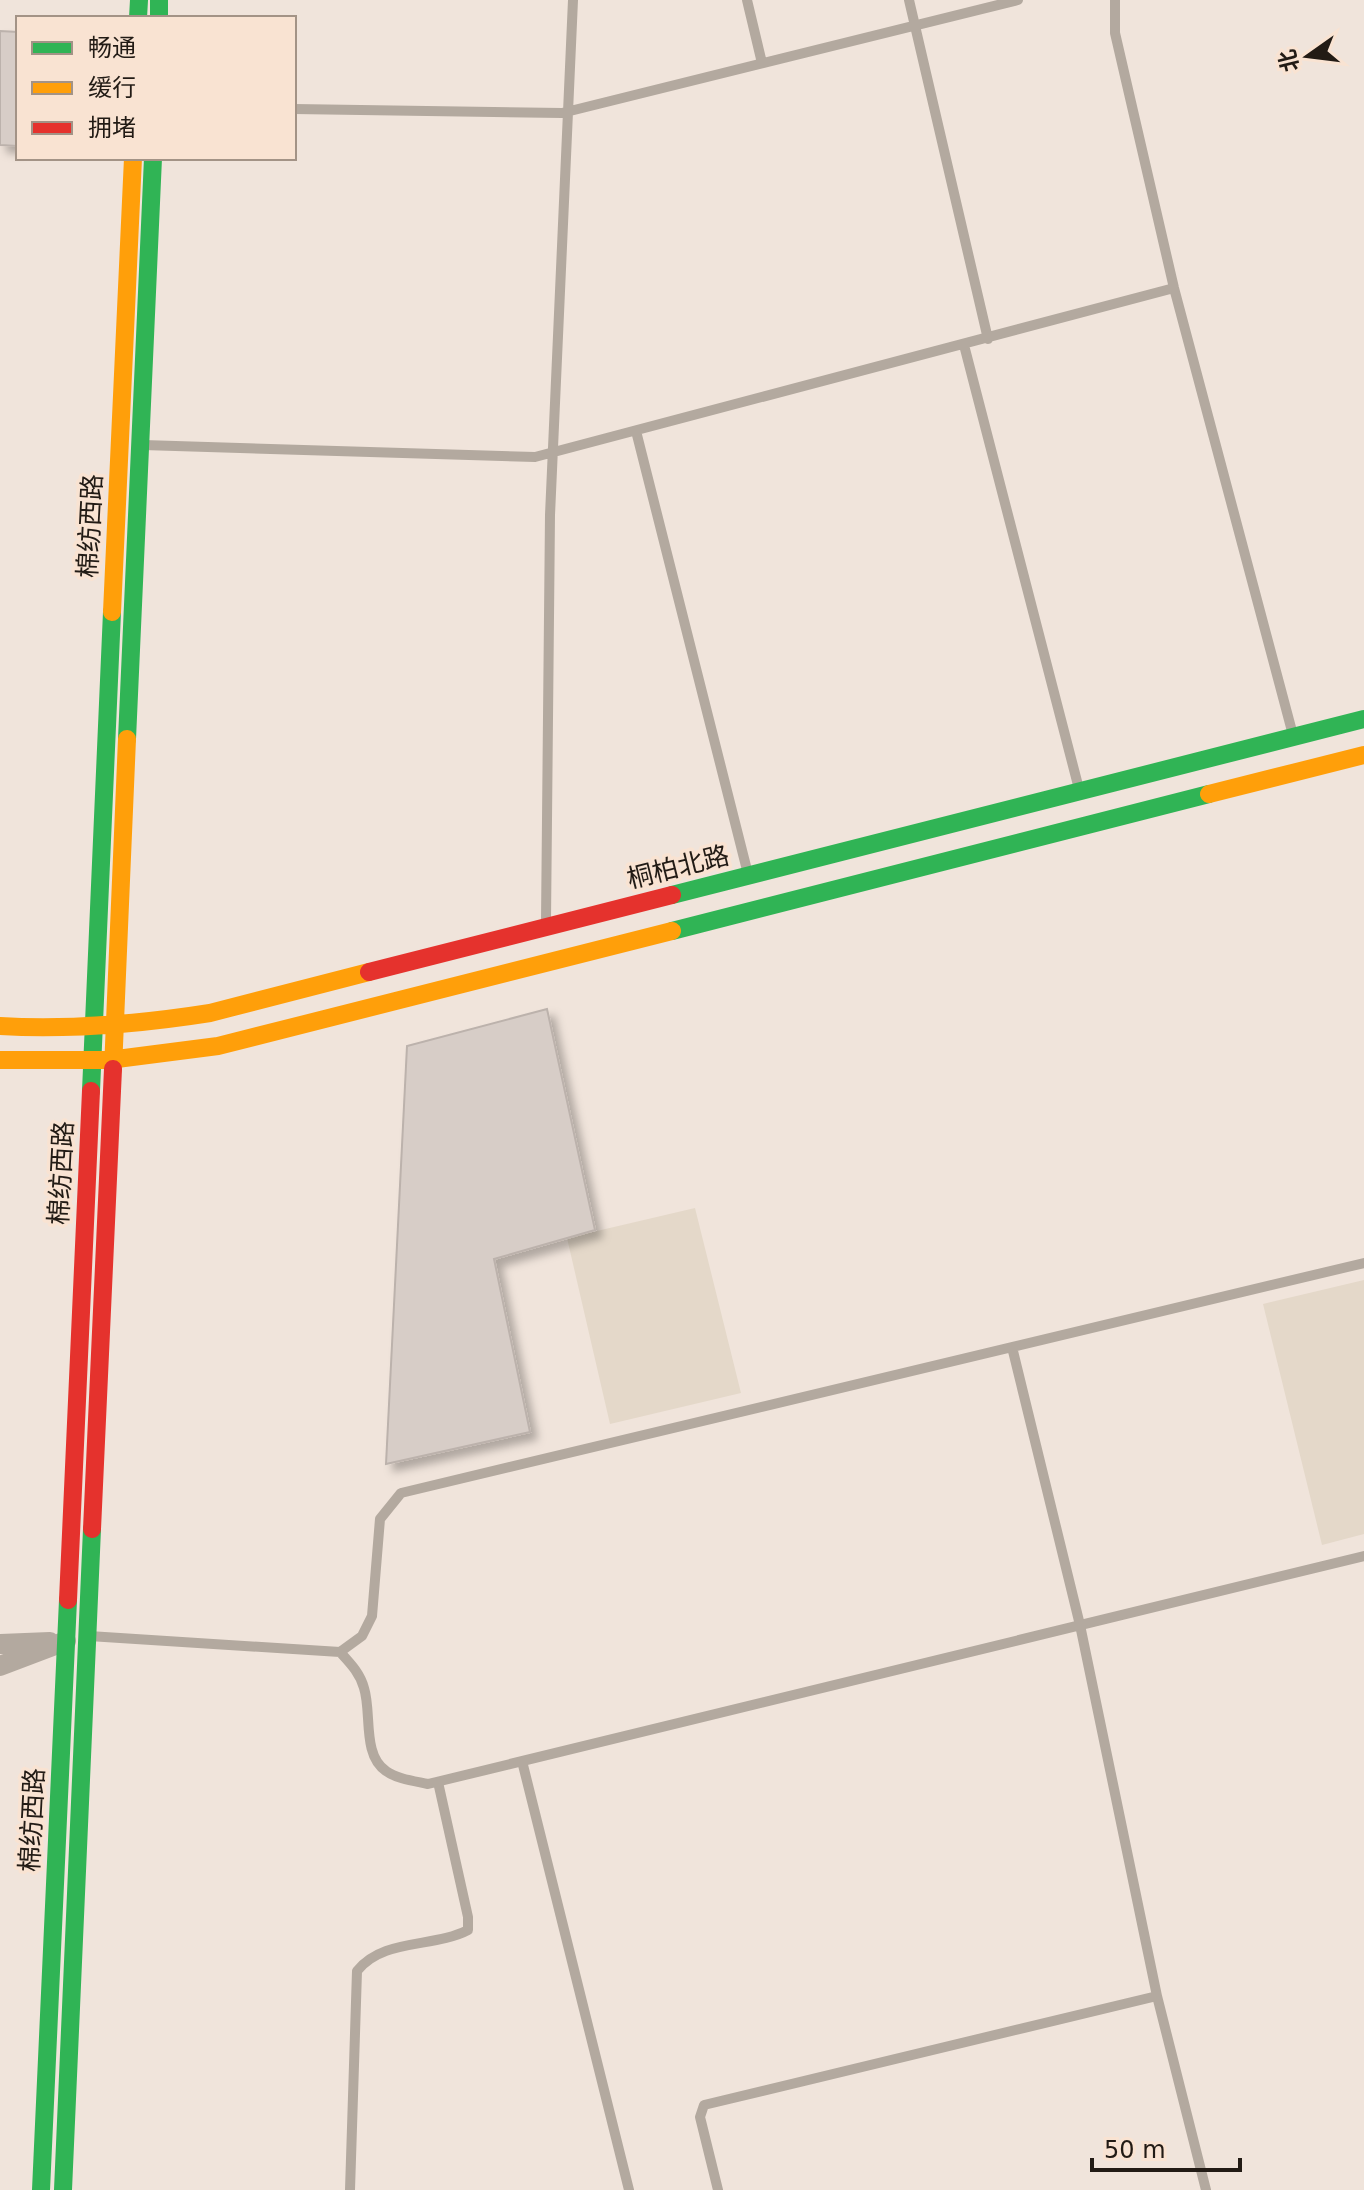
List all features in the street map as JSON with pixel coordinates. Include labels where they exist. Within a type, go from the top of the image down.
[{"type":"street","name":"棉纺西路","points":[[41,2190],[133,160]]},
{"type":"street","name":"棉纺西路","points":[[63,2190],[153,160]]},
{"type":"street","name":"桐柏北路","points":[[0,1026],[32,1029],[138,1025],[210,1013],[1364,719]]},
{"type":"street","points":[[0,1060],[32,1062],[141,1058],[218,1046],[1364,755]]},
{"type":"street","points":[[0,1644],[66,1641]]},
{"type":"street","points":[[0,1666],[66,1641]]},
{"type":"lane","points":[[546,927],[550,515],[573,0]]},
{"type":"lane","points":[[747,0],[762,63]]},
{"type":"lane","points":[[909,0],[988,339]]},
{"type":"lane","points":[[296,109],[543,114],[568,111],[1018,0]]},
{"type":"lane","points":[[1115,0],[1115,33],[1174,288],[1294,737]]},
{"type":"lane","points":[[141,445],[535,457],[1174,288]]},
{"type":"lane","points":[[964,345],[1079,791]]},
{"type":"lane","points":[[636,431],[749,876]]},
{"type":"lane","points":[[87,1635],[340,1652],[362,1636],[372,1616],[380,1519],[401,1493],[1364,1263]]},
{"type":"lane","points":[[1012,1347],[1080,1625],[1157,1996],[1202,2189]]},
{"type":"lane","points":[[340,1652],[359,1673],[365,1689],[373,1751],[378,1765],[389,1774],[428,1784],[1364,1556]]},
{"type":"lane","points":[[522,1761],[629,2190]]},
{"type":"lane","points":[[350,2190],[357,1971],[366,1961],[381,1953],[468,1930],[468,1917],[438,1782]]},
{"type":"lane","points":[[718,2190],[700,2117],[704,2105],[1157,1996]]},
{"type":"shaded area","points":[[695,1208],[741,1393],[610,1424],[567,1238]]},
{"type":"shaded area","points":[[1364,1280],[1364,1534],[1322,1545],[1263,1304]]},
{"type":"building","points":[[0,31],[16,32],[16,146],[0,145]]},
{"type":"building","points":[[547,1009],[595,1230],[494,1259],[530,1432],[386,1464],[407,1046]]},
{"type":"traffic: fast","points":[[138,16],[139,0]]},
{"type":"traffic: fast","points":[[159,0],[159,16]]},
{"type":"traffic: fast","points":[[127,739],[153,160]]},
{"type":"traffic: fast","points":[[91,1091],[112,612]]},
{"type":"traffic: fast","points":[[672,895],[1364,719]]},
{"type":"traffic: fast","points":[[672,931],[1209,794]]},
{"type":"traffic: fast","points":[[63,2190],[92,1529]]},
{"type":"traffic: fast","points":[[41,2190],[68,1600]]},
{"type":"traffic: slow","points":[[112,612],[133,160]]},
{"type":"traffic: slow","points":[[113,1069],[127,739]]},
{"type":"traffic: slow","points":[[1209,794],[1364,755]]},
{"type":"traffic: slow","points":[[0,1060],[109,1060],[218,1046],[672,931]]},
{"type":"traffic: slow","points":[[0,1026],[79,1027],[184,1017],[369,972]]},
{"type":"traffic: jam","points":[[369,972],[672,895]]},
{"type":"traffic: jam","points":[[92,1529],[113,1069]]},
{"type":"traffic: jam","points":[[68,1600],[91,1091]]}]
